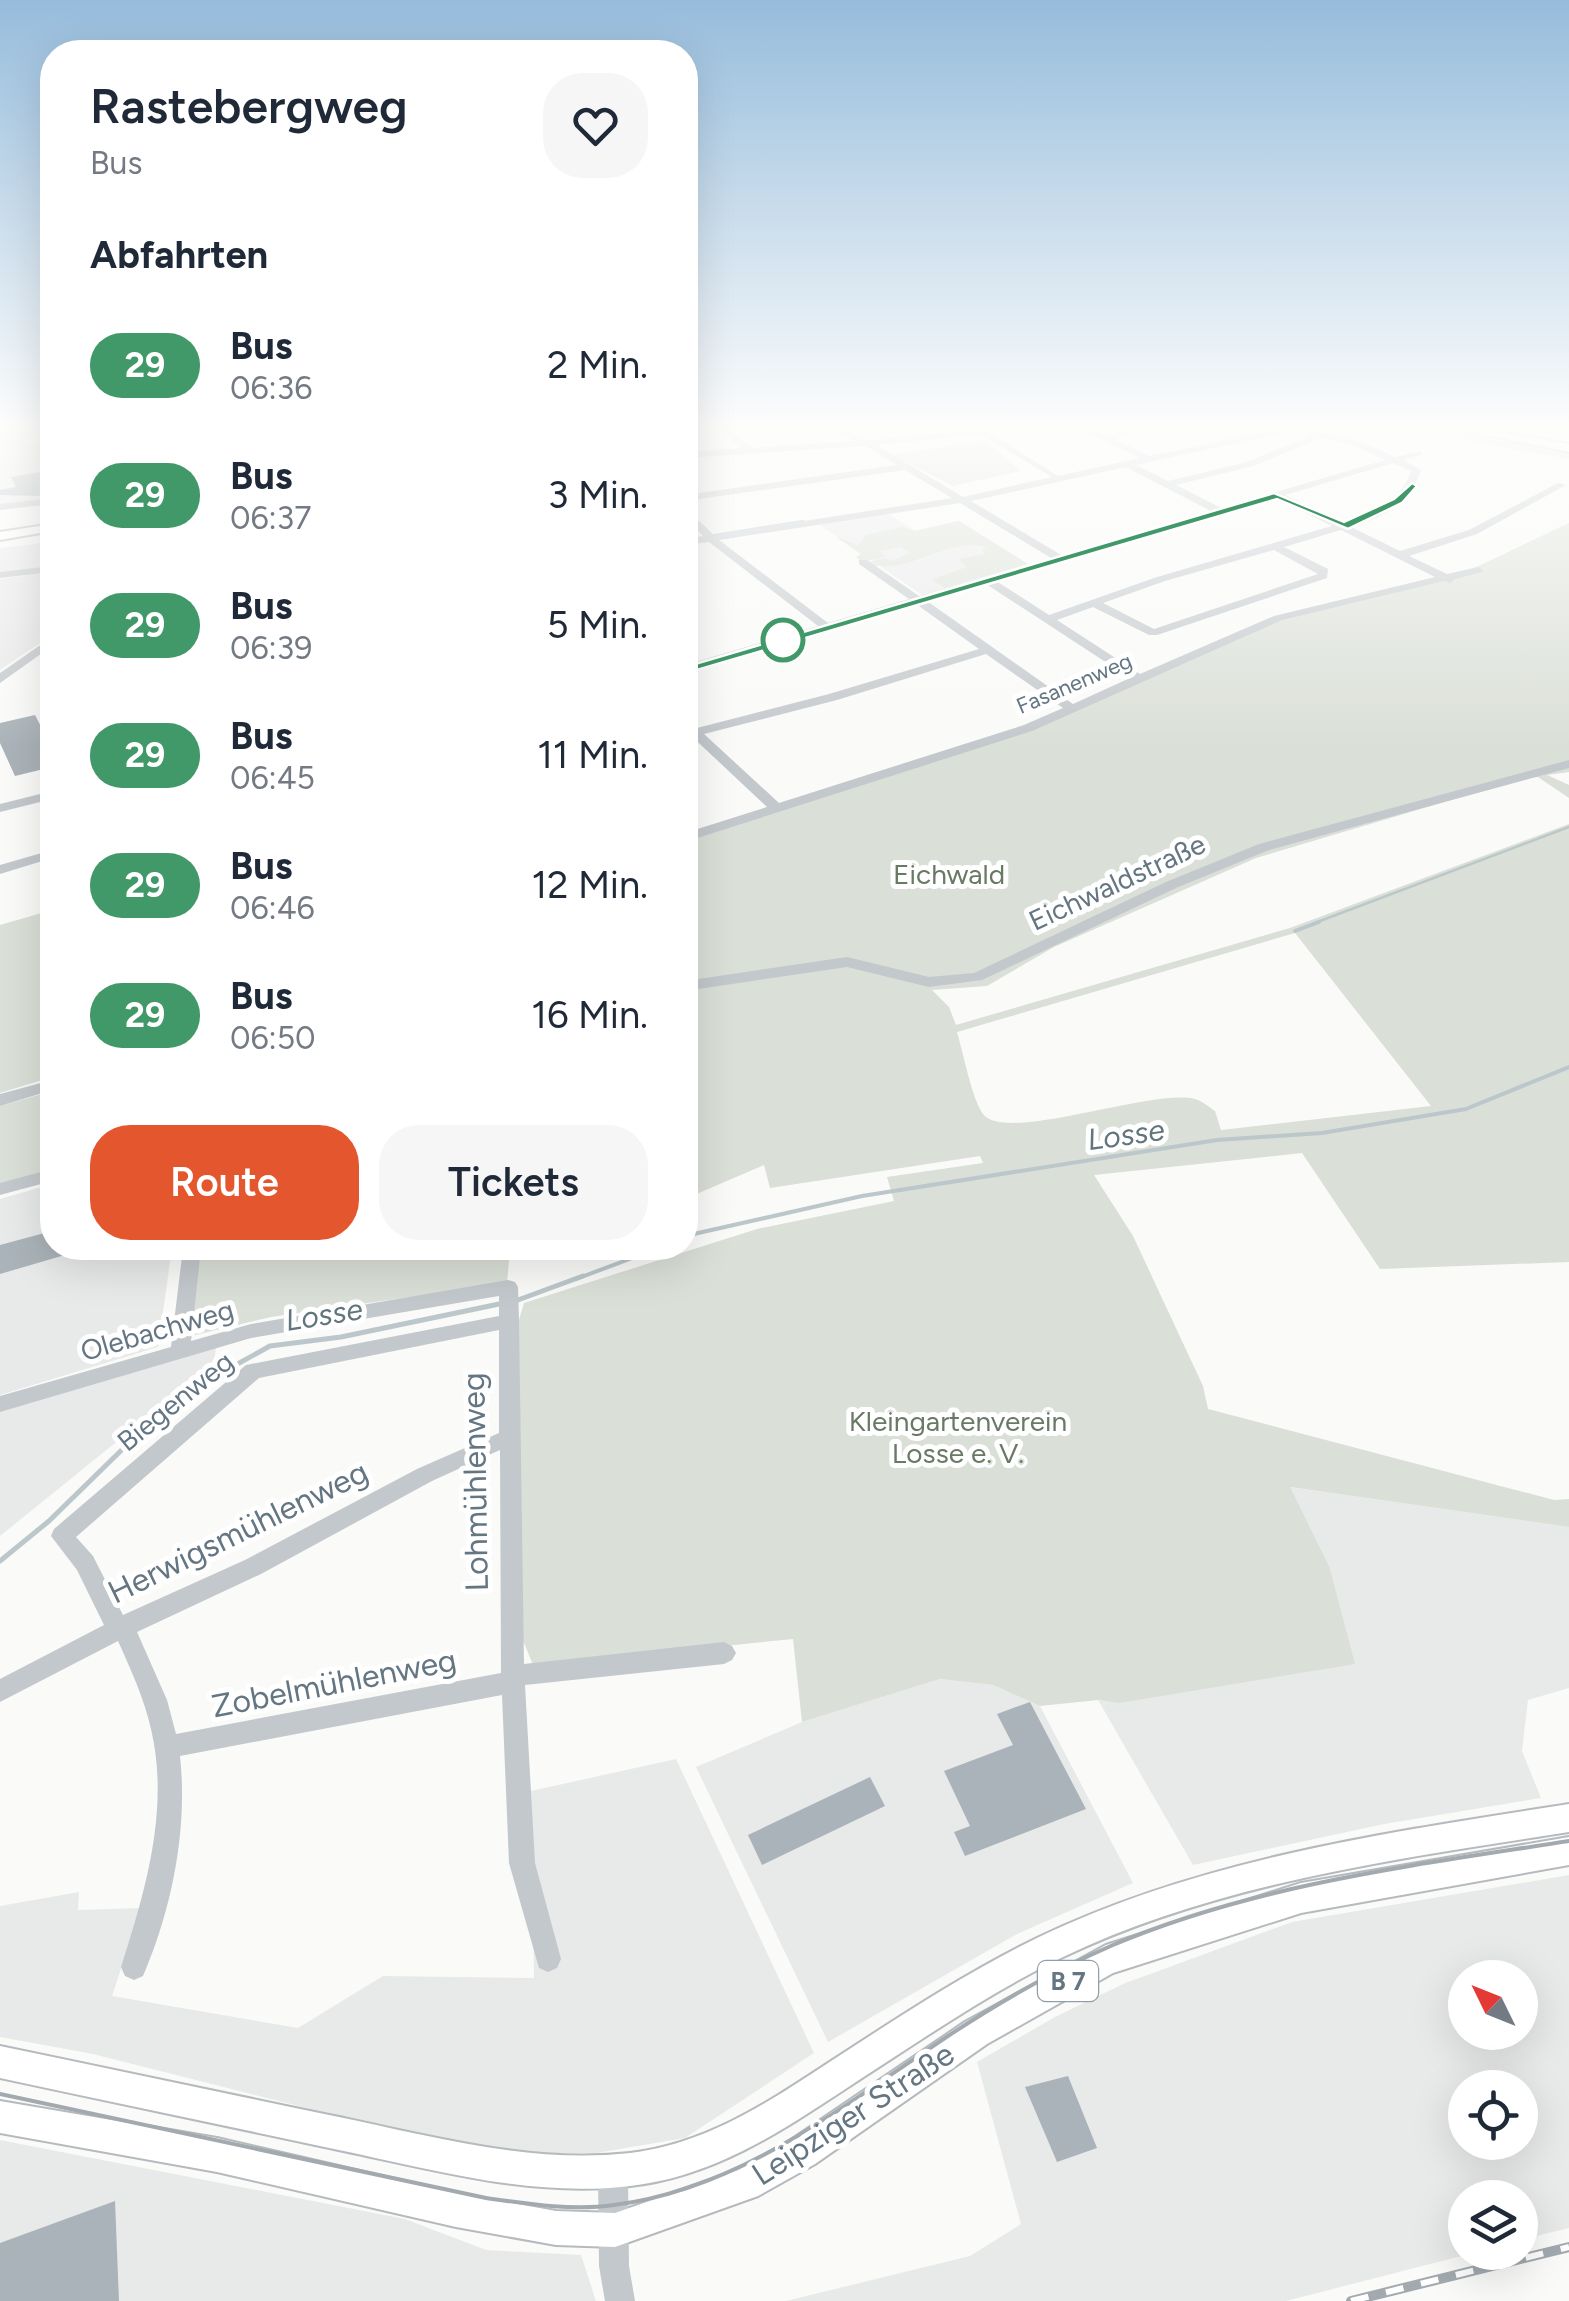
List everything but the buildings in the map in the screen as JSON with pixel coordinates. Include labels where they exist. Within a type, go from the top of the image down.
[{"type":"main road","points":[[0,539],[37,533]]},
{"type":"main road","name":"Leipziger Straße","points":[[0,2062],[475,2162],[554,2174],[613,2171],[718,2147],[769,2120],[983,1982],[1088,1930],[1225,1883],[1346,1853],[1569,1818]]},
{"type":"main road","name":"Leipziger Straße","points":[[0,2117],[217,2155],[473,2213],[556,2228],[615,2230],[746,2184],[803,2152],[976,2032],[1106,1960],[1301,1898],[1569,1852]]},
{"type":"street","points":[[698,537],[721,533]]},
{"type":"street","points":[[1017,533],[1060,559]]},
{"type":"street","points":[[698,665],[1148,533]]},
{"type":"street","points":[[1049,619],[1321,533]]},
{"type":"street","points":[[1357,533],[1450,580]]},
{"type":"street","points":[[1400,555],[1469,533]]},
{"type":"street","points":[[710,535],[826,627]]},
{"type":"street","points":[[1094,603],[1153,633],[1323,576],[1324,571],[1275,546]]},
{"type":"street","points":[[864,562],[1074,710]]},
{"type":"street","name":"Fasanenweg","points":[[698,834],[1074,710],[1278,618],[1450,580],[1478,570]]},
{"type":"street","points":[[0,576],[40,571]]},
{"type":"street","points":[[987,580],[1141,680]]},
{"type":"street","points":[[0,679],[40,650]]},
{"type":"street","points":[[698,725],[850,692],[986,650]]},
{"type":"street","points":[[698,735],[776,809]]},
{"type":"street","name":"Eichwaldstraße","points":[[698,984],[847,962],[930,982],[977,978],[1171,885],[1264,847],[1569,764]]},
{"type":"street","points":[[0,808],[40,798]]},
{"type":"street","points":[[0,870],[40,858]]},
{"type":"street","points":[[0,1100],[40,1088]]},
{"type":"street","points":[[0,1190],[40,1178]]},
{"type":"street","points":[[180,1350],[191,1260]]},
{"type":"street","name":"Olebachweg","points":[[0,1404],[180,1350],[309,1320],[508,1290]]},
{"type":"street","name":"Lohmühlenweg","points":[[508,1290],[513,1679],[522,1863],[548,1959]]},
{"type":"street","name":"Biegenweg","points":[[120,1626],[85,1563],[62,1536],[253,1371],[509,1318]]},
{"type":"street","name":"Herwigsmühlenweg","points":[[0,1691],[120,1626],[290,1549],[384,1497],[508,1438]]},
{"type":"street","points":[[120,1626],[160,1714],[169,1779],[160,1880],[134,1968]]},
{"type":"street","points":[[513,1679],[724,1653]]},
{"type":"street","name":"Zobelmühlenweg","points":[[167,1747],[513,1679]]},
{"type":"street","points":[[613,2171],[620,2301]]},
{"type":"shaded area","points":[[832,533],[979,533],[1002,548],[987,576],[922,595]]},
{"type":"shaded area","points":[[40,543],[40,568],[0,573],[0,548]]},
{"type":"shaded area","points":[[40,574],[40,643],[0,670],[0,579]]},
{"type":"shaded area","points":[[40,1187],[40,1260],[170,1260],[158,1347],[0,1395],[0,1199]]},
{"type":"shaded area","points":[[216,1347],[214,1363],[0,1536],[0,1411]]},
{"type":"shaded area","points":[[1289,1487],[1569,1527],[1569,1688],[1528,1700],[1522,1751],[1541,1798],[1384,1824],[1193,1865],[1098,1700],[1119,1703],[1329,1566]]},
{"type":"shaded area","points":[[940,1679],[993,1685],[1040,1706],[1133,1883],[1017,1934],[828,2042],[696,1767],[802,1722]]},
{"type":"shaded area","points":[[676,1759],[814,2053],[685,2138],[596,2153],[512,2153],[406,2133],[93,2054],[0,2037],[0,1906],[79,1892],[78,1910],[141,1908],[112,1996],[298,2028],[383,1976],[534,1978],[531,1791]]},
{"type":"shaded area","points":[[1569,1875],[1569,2228],[1538,2236],[1538,2180],[1448,2180],[1448,2259],[1286,2301],[786,2301],[970,2256],[1021,2224],[977,2062],[1123,1984],[1292,1922]]},
{"type":"shaded area","points":[[0,2140],[405,2219],[486,2250],[581,2255],[596,2301],[0,2301]]},
{"type":"green space","points":[[979,533],[1028,564],[945,588],[932,580],[966,567],[959,559],[985,554],[982,550],[987,547],[956,547],[911,562],[881,566],[865,563],[885,558],[891,561],[910,553],[901,547],[879,551],[886,556],[863,562],[856,557],[861,554],[836,537],[858,545],[866,535]]},
{"type":"green space","points":[[1547,533],[1569,533],[1569,772],[1547,775],[1569,785],[1569,798],[1538,777],[1525,778],[1256,858],[1054,947],[987,986],[932,990],[949,1007],[956,1025],[1290,928],[1569,824],[1569,1262],[1380,1269],[1302,1153],[1094,1175],[1133,1236],[1203,1386],[1208,1409],[1554,1500],[1569,1499],[1569,1527],[1290,1487],[1329,1566],[1355,1664],[1119,1703],[1098,1700],[1040,1706],[993,1685],[940,1679],[802,1722],[793,1639],[533,1665],[522,1638],[518,1323],[524,1303],[659,1260],[698,1260],[698,1248],[757,1229],[894,1201],[887,1177],[983,1163],[980,1156],[770,1188],[764,1165],[698,1193],[698,832],[1026,727],[1276,617],[1451,579]],"holes":[[[1295,933],[1431,1106],[1221,1130],[1215,1111],[1205,1104],[1195,1099],[1174,1098],[1049,1120],[997,1122],[979,1107],[957,1032]]]},
{"type":"green space","points":[[40,913],[40,1081],[0,1093],[0,925]]},
{"type":"green space","points":[[40,1094],[40,1174],[0,1185],[0,1106]]},
{"type":"green space","points":[[199,1260],[509,1260],[507,1283],[271,1317],[195,1335],[189,1329]]},
{"type":"waterway","points":[[709,536],[725,533]]},
{"type":"waterway","points":[[1312,924],[1569,827]]},
{"type":"waterway","points":[[1295,931],[1319,922]]},
{"type":"waterway","name":"Losse","points":[[698,1233],[862,1196],[1217,1140],[1322,1133],[1466,1109],[1569,1067]]},
{"type":"waterway","name":"Losse","points":[[576,1279],[627,1260]]},
{"type":"waterway","name":"Losse","points":[[518,1300],[583,1276]]},
{"type":"waterway","name":"Losse","points":[[0,1561],[49,1521],[136,1436],[223,1372],[270,1346],[341,1337],[504,1303]]},
{"type":"tram line","points":[[0,2094],[486,2198],[566,2207],[614,2205],[661,2196],[749,2163],[830,2116],[1029,1987],[1113,1945],[1168,1924],[1223,1906],[1338,1879],[1569,1841]]},
{"type":"railway","points":[[1351,2301],[1569,2247]]},
{"type":"bus line","name":"29","points":[[698,665],[1149,533]]},
{"type":"park label","name":"Eichwald","points":[[949,874]]},
{"type":"park label","name":"Kleingartenverein Losse e. V.","points":[[958,1437]]}]
